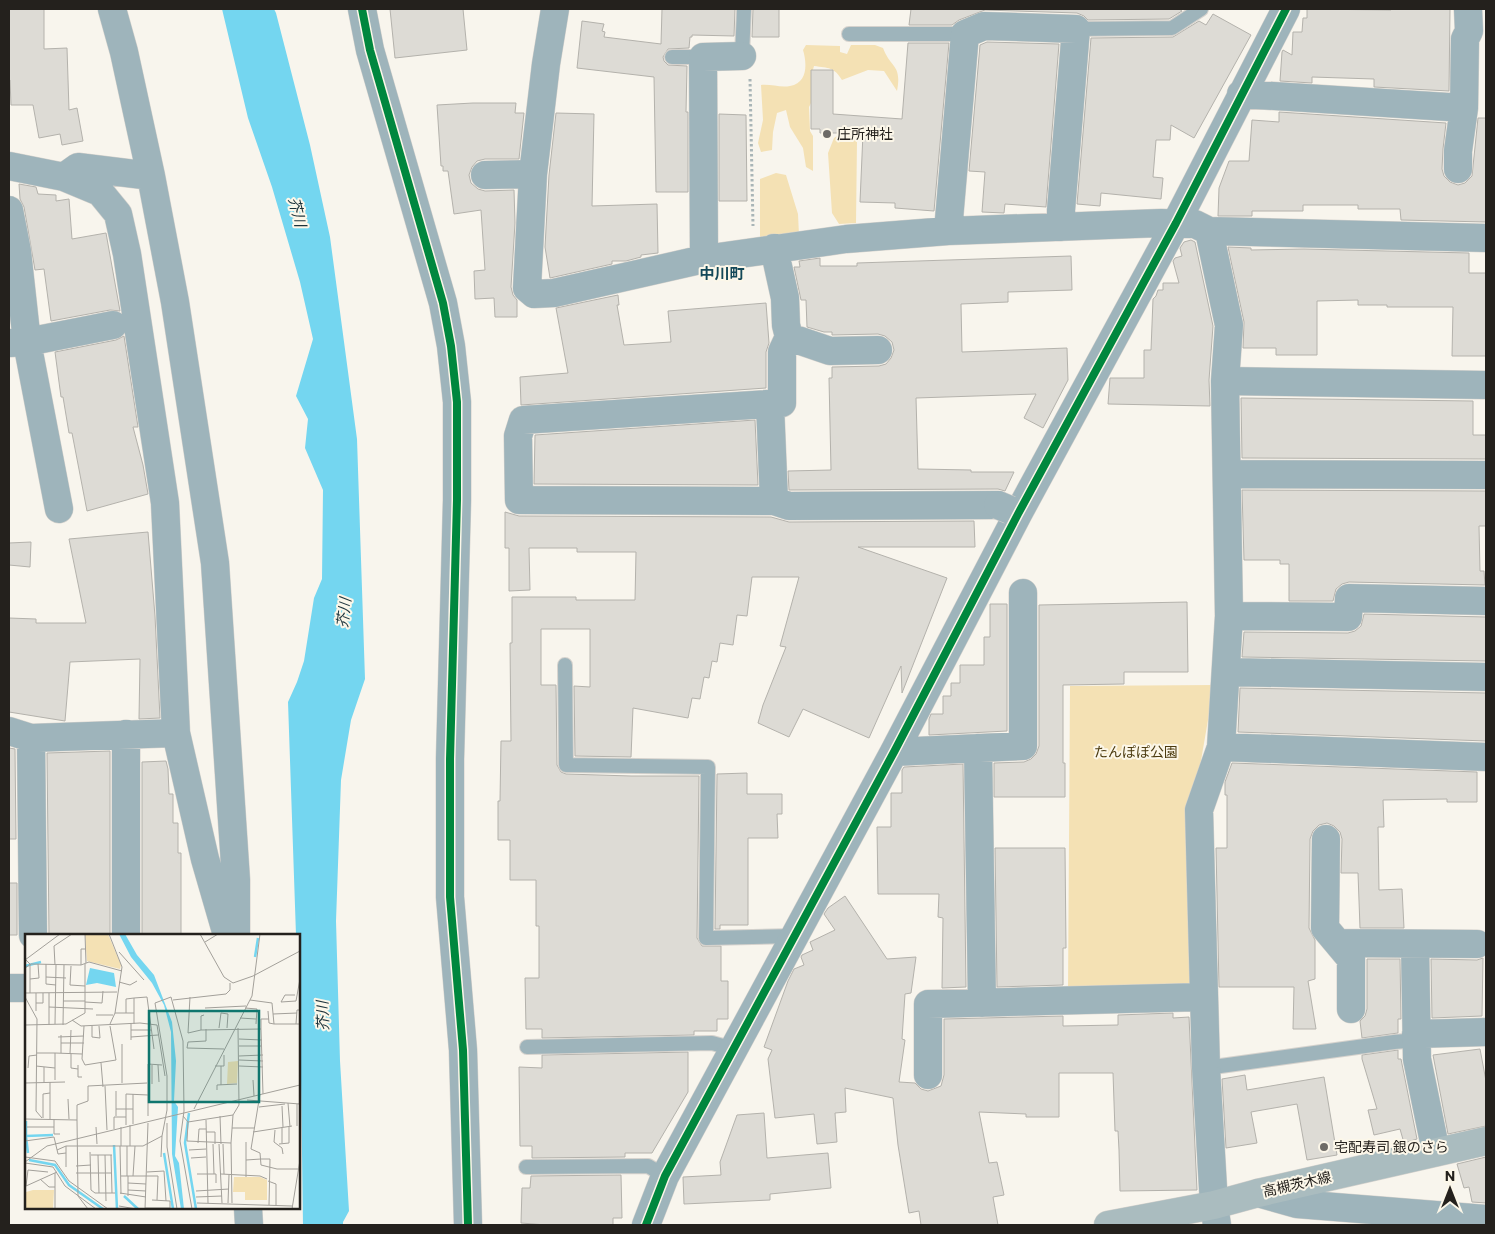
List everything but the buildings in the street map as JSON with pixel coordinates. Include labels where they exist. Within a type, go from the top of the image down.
[{"type":"main road","name":"高槻茨木線","points":[[1108,1225],[1216,1215],[1258,1193],[1486,1141]]},
{"type":"street","points":[[112,9],[124,52],[176,302],[215,563],[236,880],[236,934]]},
{"type":"street","points":[[362,9],[370,50],[444,303],[457,402],[457,500],[450,760],[450,897],[463,1050],[468,1225]]},
{"type":"street","points":[[555,9],[546,64],[533,174],[527,288],[534,294],[554,293],[704,260],[764,250],[846,239],[948,232],[1176,223],[1195,224],[1209,231],[1486,238]]},
{"type":"street","points":[[646,1225],[665,1176],[894,752],[1009,510],[1176,223],[1286,9]]},
{"type":"street","points":[[1458,169],[1458,150],[1464,108],[1468,9]]},
{"type":"street","points":[[948,232],[965,34],[984,26],[1076,30],[1061,210],[1062,227]]},
{"type":"street","points":[[704,260],[703,58],[742,56]]},
{"type":"street","points":[[1242,94],[1464,108]]},
{"type":"street","points":[[9,166],[64,177],[100,192],[118,214],[127,254],[165,503],[176,733],[205,859],[227,934]]},
{"type":"street","points":[[64,177],[78,167],[151,176]]},
{"type":"street","points":[[485,175],[533,174]]},
{"type":"street","points":[[9,210],[18,343],[60,509]]},
{"type":"street","points":[[1209,231],[1229,324],[1225,381],[1229,616],[1222,747],[1200,810],[1206,1068],[1216,1215]]},
{"type":"street","points":[[764,250],[785,298],[786,325],[789,338],[782,352],[782,403],[523,420],[518,436],[519,500],[774,501],[789,506],[1009,510]]},
{"type":"street","points":[[18,343],[113,324]]},
{"type":"street","points":[[789,338],[830,351],[878,350]]},
{"type":"street","points":[[1225,381],[1486,385]]},
{"type":"street","points":[[770,404],[774,501]]},
{"type":"street","points":[[1227,474],[1486,475]]},
{"type":"street","points":[[894,752],[1023,746],[1023,592]]},
{"type":"street","points":[[1229,616],[1348,617],[1350,598],[1486,601]]},
{"type":"street","points":[[1226,672],[1486,677]]},
{"type":"street","points":[[33,934],[20,734],[176,733]]},
{"type":"street","points":[[126,734],[126,934]]},
{"type":"street","points":[[1222,747],[1486,757]]},
{"type":"street","points":[[978,748],[982,1003]]},
{"type":"street","points":[[1326,839],[1325,928],[1351,959],[1350,1010]]},
{"type":"street","points":[[1338,943],[1478,944]]},
{"type":"street","points":[[1414,944],[1417,1059],[1436,1152]]},
{"type":"street","points":[[9,988],[25,988]]},
{"type":"street","points":[[928,1074],[928,1004],[1204,997]]},
{"type":"street","points":[[1416,1037],[1486,1032]]},
{"type":"street","points":[[1258,1193],[1297,1204],[1486,1219]]},
{"type":"street","points":[[248,1209],[249,1225]]},
{"type":"lane","points":[[742,56],[744,9]]},
{"type":"lane","points":[[1076,30],[1172,28],[1200,9]]},
{"type":"lane","points":[[849,34],[965,34]]},
{"type":"lane","points":[[672,57],[703,58]]},
{"type":"lane","points":[[565,665],[566,765],[708,767],[706,938],[795,936]]},
{"type":"lane","points":[[1206,1068],[1394,1042],[1416,1037]]},
{"type":"lane","points":[[527,1047],[712,1043],[734,1049]]},
{"type":"lane","points":[[526,1167],[648,1166],[665,1176]]},
{"type":"path","points":[[742,56],[749,68],[764,250]]},
{"type":"green space","points":[[806,45],[840,46],[840,52],[847,54],[851,45],[875,45],[883,48],[895,67],[898,76],[897,91],[884,71],[868,70],[842,80],[831,69],[814,66],[812,73],[814,97],[809,107],[810,131],[813,136],[813,171],[806,167],[803,148],[790,127],[786,110],[777,113],[772,150],[761,152],[758,143],[763,120],[761,85],[787,86],[800,81],[805,72],[803,50]]},
{"type":"green space","points":[[840,134],[852,134],[857,141],[856,223],[839,224],[832,213],[828,153],[834,138]]},
{"type":"green space","points":[[776,173],[786,175],[798,214],[799,235],[760,238],[760,179]]},
{"type":"green space","name":"たんぽぽ公園","points":[[1214,685],[1192,813],[1197,979],[1184,989],[1068,993],[1070,686]]},
{"type":"water","name":"芥川","points":[[222,9],[274,9],[310,145],[330,237],[357,439],[365,679],[351,720],[341,780],[336,921],[340,1061],[349,1211],[343,1225],[303,1225],[300,934],[296,934],[288,702],[304,661],[314,598],[322,579],[323,490],[305,448],[308,419],[296,396],[313,339],[300,282],[272,187],[248,118]]},
{"type":"cycle path","points":[[362,9],[370,50],[443,303],[451,346],[457,402],[457,500],[450,759],[450,897],[463,1050],[468,1225]]},
{"type":"cycle path","points":[[646,1225],[665,1176],[894,752],[1018,514],[1176,223],[1286,9]]},
{"type":"place","name":"庄所神社","points":[[827,134]]},
{"type":"place","name":"宅配寿司 銀のさら","points":[[1324,1147]]},
{"type":"district","name":"中川町","points":[[722,274]]}]
